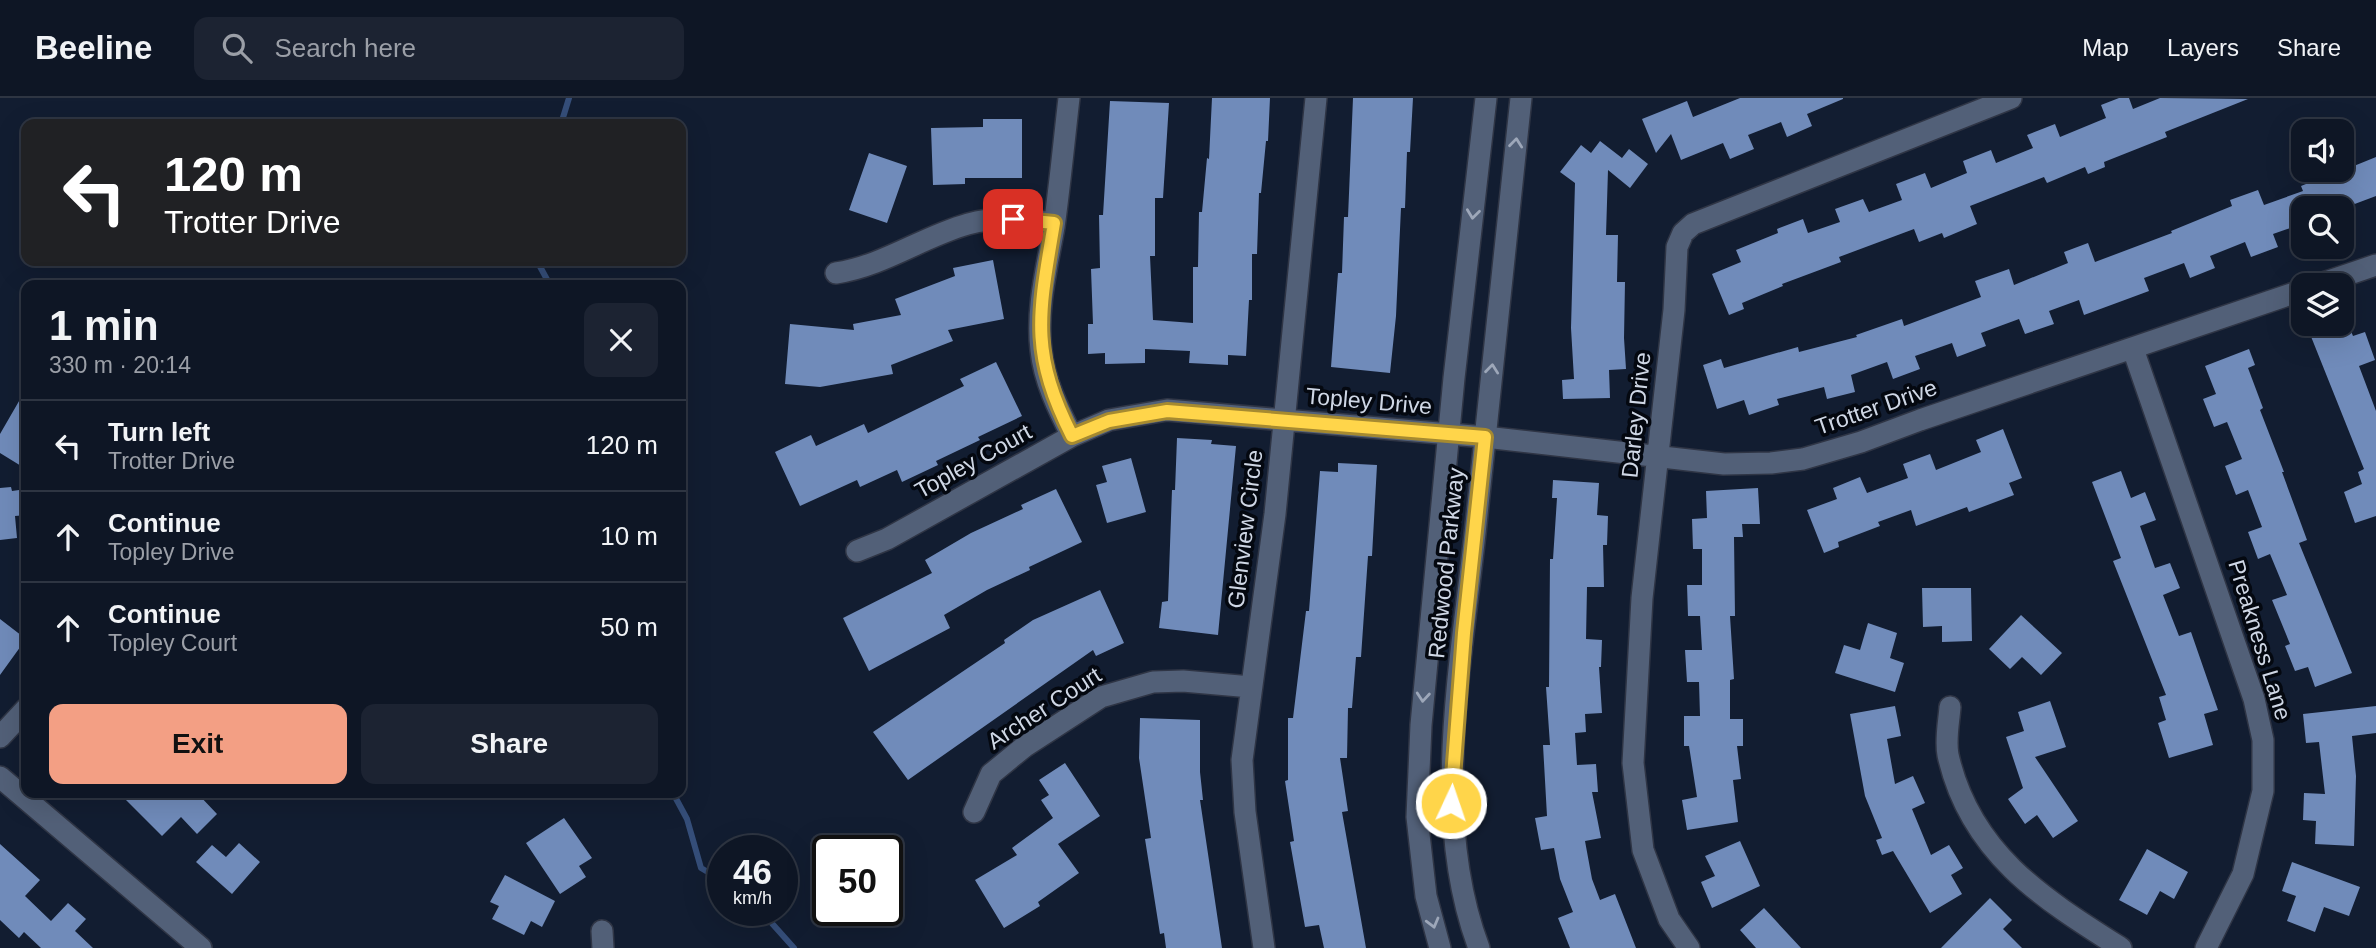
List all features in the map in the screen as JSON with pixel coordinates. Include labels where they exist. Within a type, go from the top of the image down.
[{"type":"street","points":[[1069,98],[1040,313],[1041,351],[1057,406],[1072,436]]},
{"type":"street","name":"Glenview Circle","points":[[1265,948],[1245,812],[1242,760],[1275,514],[1316,98]]},
{"type":"street","name":"Redwood Parkway","points":[[1440,948],[1426,896],[1416,817],[1420,725],[1486,98]]},
{"type":"street","name":"Redwood Parkway","points":[[1479,948],[1458,874],[1451,803],[1459,690],[1521,98]]},
{"type":"street","name":"Darley Drive","points":[[1689,948],[1669,919],[1643,850],[1633,763],[1642,598],[1674,310],[1677,247],[1683,233],[1693,224],[2011,98]]},
{"type":"street","points":[[836,273],[859,269],[970,223],[1028,219],[1054,223]]},
{"type":"street","points":[[2352,273],[2376,265]]},
{"type":"street","name":"Trotter Drive","points":[[1449,435],[1724,464],[1803,459],[1861,442],[2291,294]]},
{"type":"street","name":"Preakness Lane","points":[[2133,349],[2254,699],[2263,740],[2263,791],[2243,874],[2206,948]]},
{"type":"street","name":"Topley Court","points":[[857,551],[887,540],[1072,436],[1109,421],[1167,411],[1284,420]]},
{"type":"street","name":"Topley Drive","points":[[1284,420],[1449,435]]},
{"type":"street","name":"Archer Court","points":[[974,812],[991,774],[1024,747],[1101,697],[1153,682],[1183,681],[1251,687]]},
{"type":"street","points":[[1950,707],[1948,752],[1977,828],[2003,862],[2057,907],[2121,948]]},
{"type":"street","points":[[0,737],[21,714]]},
{"type":"street","points":[[0,777],[21,795]]},
{"type":"street","points":[[25,798],[201,948]]},
{"type":"building","points":[[1212,98],[1270,98],[1268,141],[1259,193],[1257,254],[1252,254],[1252,300],[1249,300],[1246,356],[1228,355],[1228,365],[1189,363],[1190,351],[1145,349],[1145,363],[1105,364],[1105,353],[1088,354],[1088,324],[1093,324],[1091,269],[1100,268],[1099,215],[1103,215],[1110,101],[1169,103],[1163,198],[1155,198],[1155,256],[1150,256],[1153,320],[1193,323],[1193,267],[1198,267],[1199,212],[1202,212],[1207,158],[1209,159]]},
{"type":"building","points":[[1353,98],[1413,98],[1405,208],[1401,208],[1396,316],[1390,373],[1331,367],[1338,273],[1342,273],[1344,217],[1348,217]]},
{"type":"building","points":[[1740,98],[1843,99],[1807,114],[1812,126],[1787,137],[1781,122],[1748,135],[1754,149],[1730,159],[1723,143],[1681,160],[1671,134],[1656,153],[1642,119],[1687,101],[1693,117]]},
{"type":"building","points":[[2119,98],[2129,98],[2133,109],[2160,98],[2248,99],[2165,132],[2167,137],[2104,162],[2105,167],[2088,174],[2085,167],[2047,183],[2044,177],[1970,206],[1977,224],[1944,238],[1942,233],[1919,242],[1914,229],[1839,257],[1841,262],[1782,284],[1783,286],[1742,303],[1744,309],[1729,315],[1712,274],[1741,262],[1736,250],[1778,233],[1777,229],[1803,219],[1808,233],[1840,222],[1835,209],[1863,199],[1869,212],[1902,200],[1896,184],[1925,173],[1931,188],[1967,173],[1963,161],[1991,150],[1996,163],[2033,148],[2027,135],[2055,124],[2060,137],[2106,118],[2101,105]]},
{"type":"building","points":[[983,119],[1022,119],[1022,178],[965,178],[965,184],[933,185],[931,128],[983,127]]},
{"type":"building","points":[[1600,141],[1622,158],[1629,149],[1648,164],[1630,188],[1608,170],[1606,235],[1618,235],[1617,282],[1625,282],[1626,369],[1609,370],[1610,398],[1563,399],[1562,380],[1574,379],[1571,328],[1575,183],[1560,172],[1581,145],[1591,153]]},
{"type":"building","points":[[869,153],[907,166],[887,223],[849,210]]},
{"type":"building","points":[[2376,157],[2376,196],[2354,204],[2354,196],[2291,196],[2291,228],[2273,234],[2278,247],[2251,257],[2245,242],[2210,256],[2215,268],[2190,278],[2184,263],[2144,278],[2149,291],[2084,315],[2079,300],[2049,311],[2054,324],[2025,334],[2019,319],[1981,333],[1986,346],[1957,357],[1952,343],[1915,356],[1920,369],[1893,379],[1887,362],[1851,375],[1855,392],[1827,399],[1824,387],[1777,399],[1779,405],[1749,415],[1744,400],[1717,409],[1703,365],[1721,359],[1724,368],[1798,347],[1799,352],[1857,337],[1856,335],[1902,319],[1904,326],[1981,297],[1975,281],[2009,269],[2014,285],[2068,263],[2064,252],[2088,243],[2095,262],[2172,233],[2171,231],[2232,206],[2230,200],[2258,190],[2264,205],[2303,191],[2301,186],[2311,182],[2354,182],[2354,166]]},
{"type":"building","points":[[993,260],[1004,319],[948,330],[953,341],[891,365],[893,374],[820,387],[785,384],[790,324],[854,330],[853,324],[901,315],[895,299],[955,276],[953,268]]},
{"type":"building","points":[[2365,332],[2375,360],[2359,366],[2376,411],[2376,516],[2355,523],[2344,492],[2362,484],[2358,472],[2364,469],[2311,336],[2354,336]]},
{"type":"building","points":[[2249,349],[2255,365],[2248,368],[2263,408],[2260,410],[2307,540],[2299,543],[2352,673],[2315,687],[2308,667],[2295,671],[2285,646],[2290,644],[2272,600],[2287,595],[2270,554],[2258,559],[2248,532],[2262,527],[2248,490],[2236,495],[2225,466],[2242,459],[2227,422],[2214,427],[2203,399],[2216,394],[2205,366]]},
{"type":"building","points":[[996,362],[1022,416],[978,437],[980,440],[936,461],[938,465],[902,482],[897,470],[860,487],[857,480],[800,506],[775,452],[811,435],[816,446],[864,424],[868,433],[964,386],[960,379]]},
{"type":"building","points":[[21,398],[21,466],[0,453],[0,434]]},
{"type":"building","points":[[2003,429],[2022,478],[2009,483],[2014,495],[1969,512],[1967,507],[1916,526],[1911,510],[1878,522],[1880,526],[1838,542],[1839,547],[1824,553],[1807,510],[1837,499],[1833,488],[1860,477],[1867,493],[1908,478],[1903,464],[1930,454],[1936,470],[1981,452],[1976,440]]},
{"type":"building","points":[[1177,438],[1212,440],[1211,444],[1236,446],[1218,635],[1159,628],[1162,602],[1168,601],[1172,490],[1175,490]]},
{"type":"building","points":[[1131,458],[1146,512],[1107,523],[1096,485],[1107,482],[1102,466]]},
{"type":"building","points":[[1338,463],[1377,465],[1372,556],[1368,556],[1361,657],[1356,657],[1352,708],[1348,708],[1347,758],[1340,758],[1348,811],[1342,812],[1366,948],[1324,948],[1319,925],[1305,927],[1290,842],[1294,841],[1285,781],[1288,780],[1288,718],[1293,718],[1306,611],[1309,611],[1320,471],[1338,472]]},
{"type":"building","points":[[2121,471],[2131,498],[2145,492],[2156,520],[2140,526],[2155,568],[2170,563],[2180,588],[2163,595],[2179,636],[2191,632],[2218,710],[2204,714],[2213,745],[2169,758],[2158,723],[2166,720],[2159,697],[2166,695],[2113,561],[2121,558],[2092,482]]},
{"type":"building","points":[[1553,480],[1599,483],[1597,515],[1608,516],[1607,545],[1603,545],[1604,587],[1587,587],[1586,639],[1602,640],[1599,667],[1602,713],[1585,714],[1586,732],[1575,733],[1577,765],[1596,764],[1598,792],[1592,792],[1601,838],[1585,841],[1592,879],[1600,900],[1615,894],[1636,948],[1570,948],[1558,918],[1573,912],[1560,879],[1554,848],[1541,850],[1535,818],[1547,816],[1543,745],[1550,745],[1546,687],[1549,687],[1550,559],[1553,559],[1557,498],[1552,498]]},
{"type":"building","points":[[0,488],[21,490],[21,515],[15,516],[17,538],[0,540]]},
{"type":"building","points":[[1758,488],[1760,524],[1742,524],[1743,537],[1734,537],[1735,616],[1730,616],[1734,679],[1730,680],[1730,719],[1743,719],[1743,746],[1737,746],[1741,779],[1733,780],[1738,822],[1687,830],[1682,800],[1697,797],[1689,746],[1684,746],[1684,716],[1700,716],[1699,682],[1687,682],[1685,650],[1702,650],[1700,616],[1688,616],[1687,585],[1702,585],[1702,549],[1693,549],[1692,519],[1707,518],[1706,491]]},
{"type":"building","points":[[1056,489],[1082,542],[1029,567],[1030,570],[987,590],[944,615],[950,628],[869,671],[843,618],[932,573],[925,560],[971,533],[1023,509],[1021,505]]},
{"type":"building","points":[[1922,588],[1971,588],[1972,641],[1942,642],[1942,626],[1923,627]]},
{"type":"building","points":[[1100,590],[1124,643],[1096,656],[1093,650],[908,780],[873,732],[1005,643],[1004,640],[1033,620]]},
{"type":"building","points":[[2021,615],[2062,653],[2041,675],[2022,657],[2010,669],[1989,649]]},
{"type":"building","points":[[0,619],[21,635],[21,646],[0,675]]},
{"type":"building","points":[[1868,623],[1897,633],[1890,658],[1904,663],[1895,692],[1835,673],[1844,645],[1860,650]]},
{"type":"building","points":[[2050,701],[2066,747],[2035,757],[2078,821],[2053,838],[2037,815],[2025,824],[2008,799],[2023,788],[2006,737],[2024,731],[2018,712]]},
{"type":"building","points":[[1895,706],[1901,736],[1887,739],[1895,784],[1913,776],[1925,803],[1912,809],[1931,855],[1949,845],[1963,868],[1951,875],[1962,894],[1930,913],[1893,851],[1882,855],[1876,840],[1882,838],[1865,796],[1850,714]]},
{"type":"building","points":[[2376,706],[2376,733],[2352,736],[2356,776],[2354,846],[2315,844],[2316,821],[2303,820],[2304,793],[2325,794],[2319,742],[2306,743],[2303,714]]},
{"type":"building","points":[[1140,718],[1200,720],[1203,800],[1200,800],[1222,948],[1166,948],[1164,933],[1160,934],[1145,839],[1151,838],[1139,758]]},
{"type":"building","points":[[1065,763],[1100,816],[1058,844],[1079,873],[1038,902],[1040,906],[1004,928],[975,880],[1017,855],[1012,848],[1053,818],[1041,800],[1049,795],[1039,780]]},
{"type":"building","points":[[124,798],[202,798],[217,814],[197,834],[181,817],[162,836]]},
{"type":"building","points":[[564,818],[592,858],[579,866],[586,877],[560,894],[526,843]]},
{"type":"building","points":[[1740,841],[1760,886],[1712,908],[1701,882],[1715,876],[1705,856]]},
{"type":"building","points":[[239,843],[260,862],[232,894],[196,862],[212,845],[226,857]]},
{"type":"building","points":[[0,844],[40,880],[25,896],[51,921],[68,903],[86,919],[75,931],[93,948],[41,948],[24,932],[19,938],[0,920]]},
{"type":"building","points":[[2147,849],[2188,872],[2174,899],[2160,891],[2147,915],[2119,900]]},
{"type":"building","points":[[2292,862],[2360,887],[2349,916],[2324,907],[2315,932],[2287,921],[2296,896],[2282,891]]},
{"type":"building","points":[[505,875],[555,901],[542,927],[531,921],[524,935],[492,919],[499,906],[490,902]]},
{"type":"building","points":[[1990,898],[2012,920],[2003,929],[2022,948],[1941,948]]},
{"type":"building","points":[[1764,908],[1801,948],[1756,948],[1740,930]]},
{"type":"waterway","points":[[563,119],[569,98]]},
{"type":"waterway","points":[[540,266],[547,280]]},
{"type":"waterway","points":[[676,798],[687,819],[701,868],[707,872]]},
{"type":"waterway","points":[[774,926],[794,948]]},
{"type":"route","points":[[1013,219],[1054,223],[1040,313],[1041,351],[1057,406],[1072,436],[1109,421],[1167,411],[1485,437],[1466,609],[1451,803]]}]
